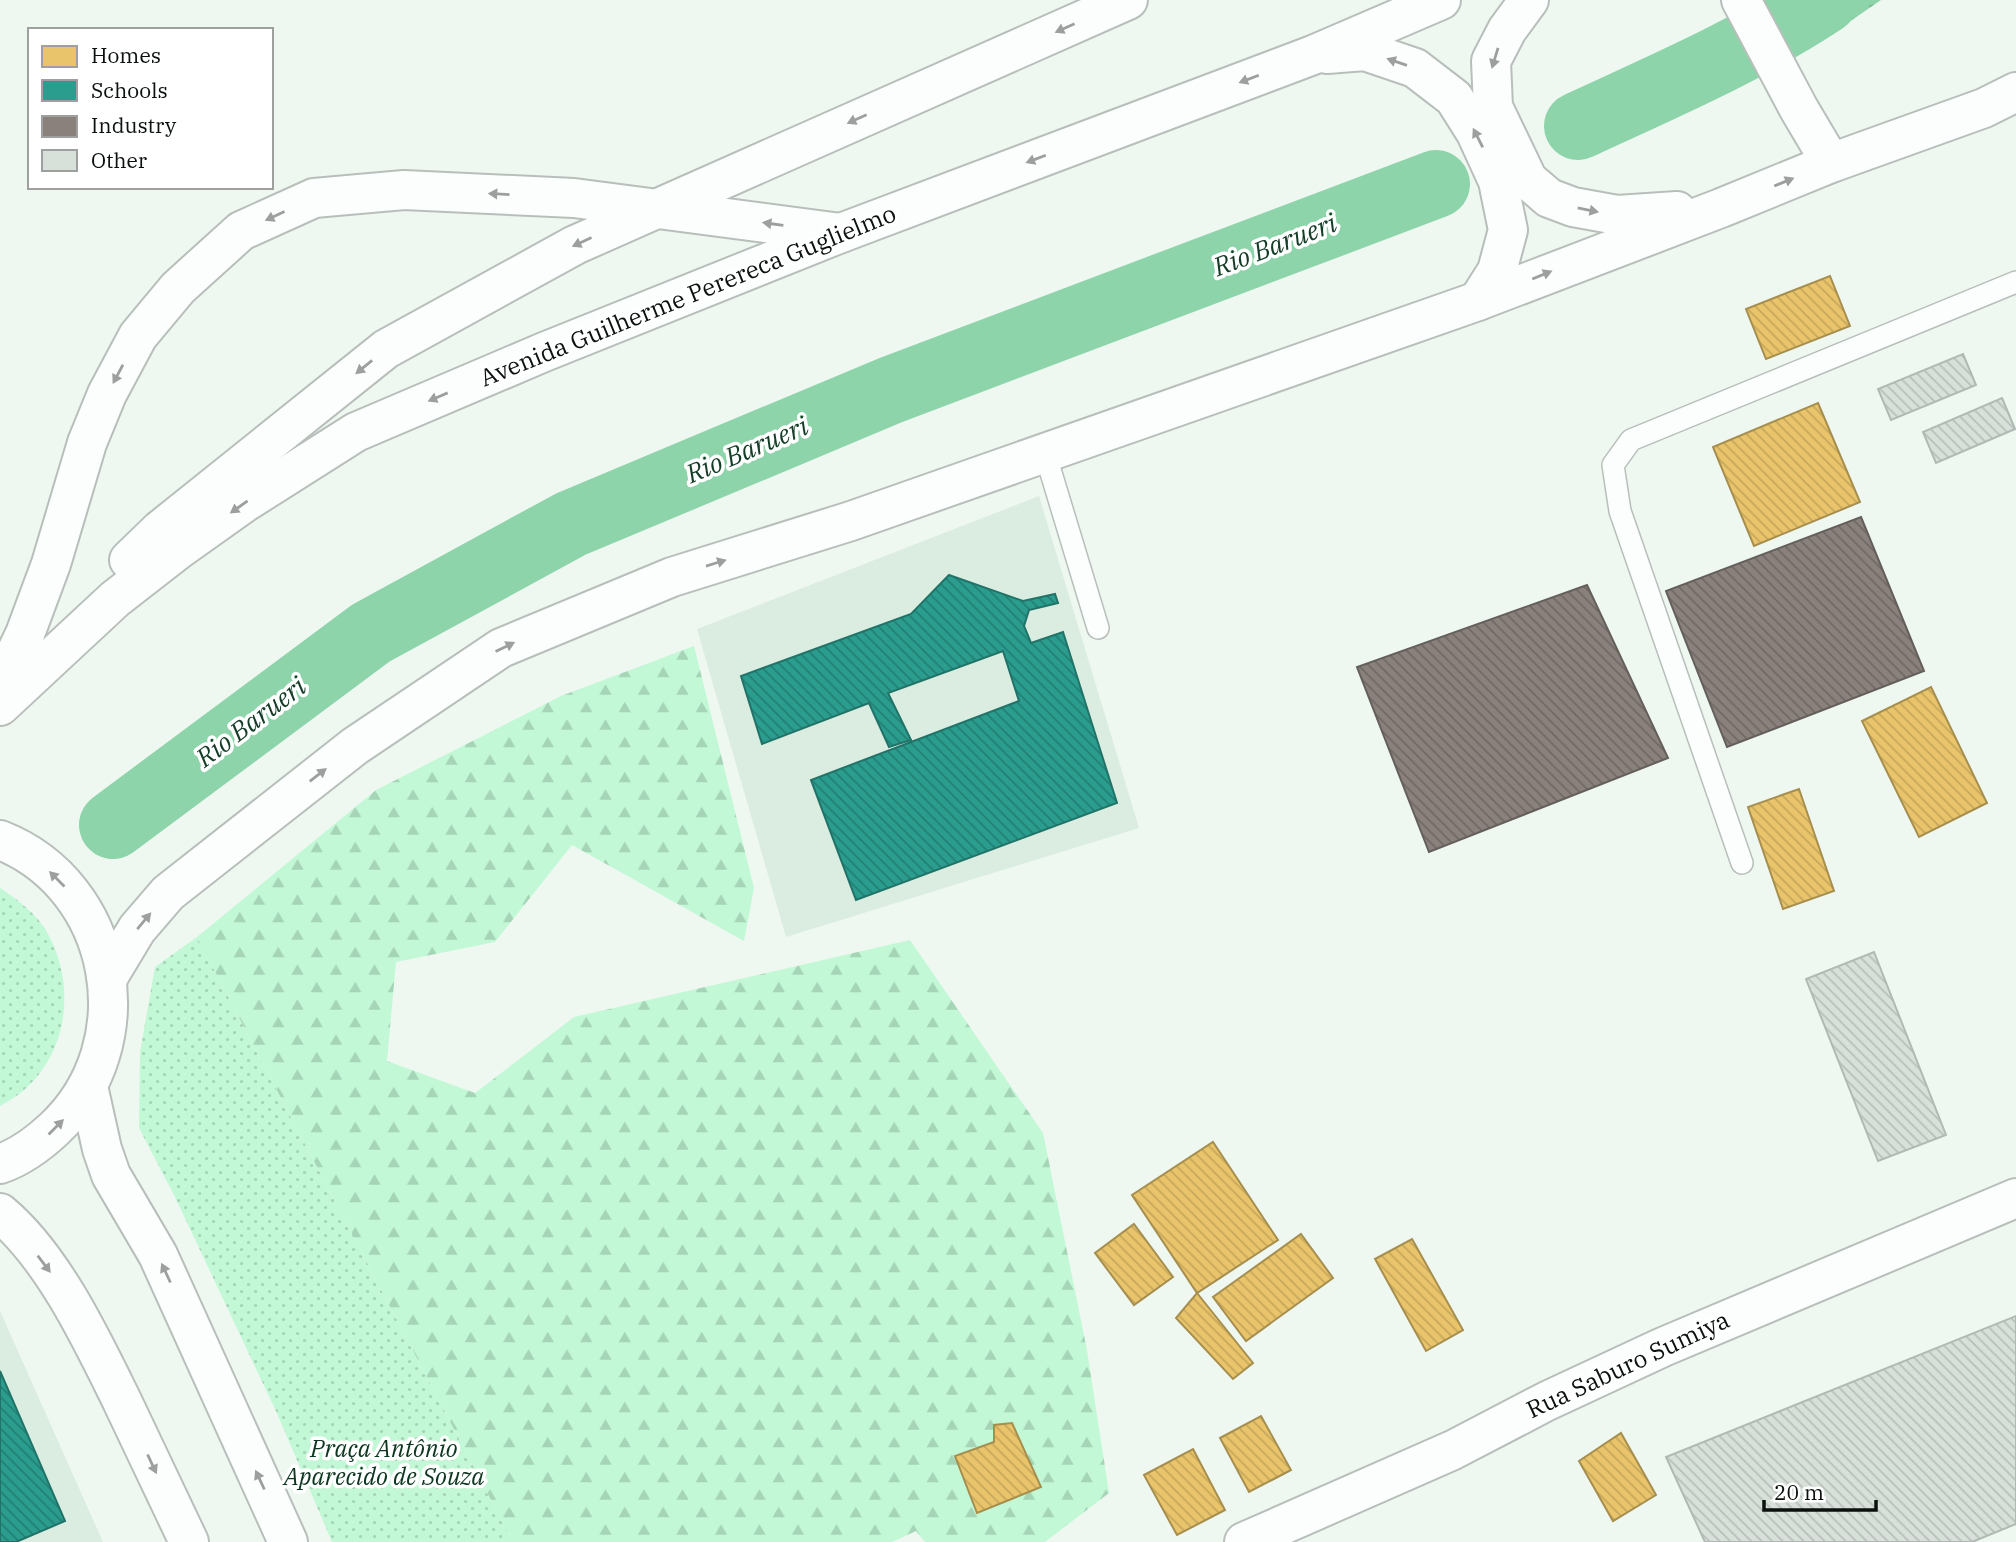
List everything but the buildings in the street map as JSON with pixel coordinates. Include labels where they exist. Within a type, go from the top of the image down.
[{"type":"main road","points":[[9,692],[96,590],[160,530],[386,348],[575,245],[1128,0]]},
{"type":"main road","name":"Avenida Guilherme Perereca Guglielmo","points":[[9,692],[115,599],[178,550],[244,503],[356,432],[544,352],[841,233],[1313,55],[1441,0]]},
{"type":"main road","points":[[1529,0],[1507,30],[1491,61],[1493,107],[1528,180],[1549,198],[1573,207],[1617,215],[1721,208]]},
{"type":"main road","points":[[1741,0],[1831,163]]},
{"type":"main road","points":[[1313,55],[1365,51],[1415,68],[1454,98],[1476,133],[1498,181],[1508,230],[1497,271],[1478,301]]},
{"type":"main road","points":[[107,979],[137,929],[168,893],[355,746],[501,648],[672,578],[851,521],[1478,301],[1831,163],[1964,116],[2016,92]]},
{"type":"main road","points":[[9,692],[87,443],[107,394],[138,336],[178,288],[241,231],[314,198],[404,190],[573,198],[841,233]]},
{"type":"main road","points":[[0,840],[36,860],[58,878],[91,924],[102,951],[107,979],[108,1023],[104,1045],[88,1086],[68,1114],[44,1139],[0,1164]]},
{"type":"main road","points":[[88,1086],[102,1149],[111,1175],[158,1255],[288,1542]]},
{"type":"main road","name":"Rua Saburo Sumiya","points":[[1261,1539],[1454,1450],[1547,1401],[1663,1347],[2016,1198]]},
{"type":"main road","points":[[0,1213],[29,1244],[75,1311],[106,1369],[189,1542]]},
{"type":"lane","points":[[1742,863],[1620,512],[1613,465],[1630,440],[2016,282]]},
{"type":"lane","points":[[1045,453],[1098,628]]},
{"type":"shaded area","points":[[1039,496],[1139,828],[786,937],[697,629]]},
{"type":"shaded area","points":[[0,1311],[103,1542],[0,1542]]},
{"type":"green space","points":[[694,646],[754,888],[744,941],[572,845],[495,942],[396,962],[387,1061],[475,1093],[574,1017],[910,940],[1043,1133],[1087,1350],[1109,1493],[1045,1542],[925,1542],[916,1531],[892,1542],[513,1542],[197,937],[376,790],[561,696]]},
{"type":"green space","points":[[0,888],[32,913],[47,932],[63,980],[64,1005],[61,1030],[40,1073],[22,1092],[0,1106]]},
{"type":"green space","name":"Praça Antônio Aparecido de Souza","points":[[197,937],[513,1542],[332,1542],[276,1411],[174,1195],[139,1128],[140,1052],[155,967]]},
{"type":"water","points":[[1823,0],[1881,0],[1839,29]]},
{"type":"waterway","name":"Rio Barueri","points":[[1578,126],[1734,52],[1824,0]]},
{"type":"waterway","name":"Rio Barueri","points":[[113,825],[371,633],[571,524],[891,390],[1436,184]]}]
